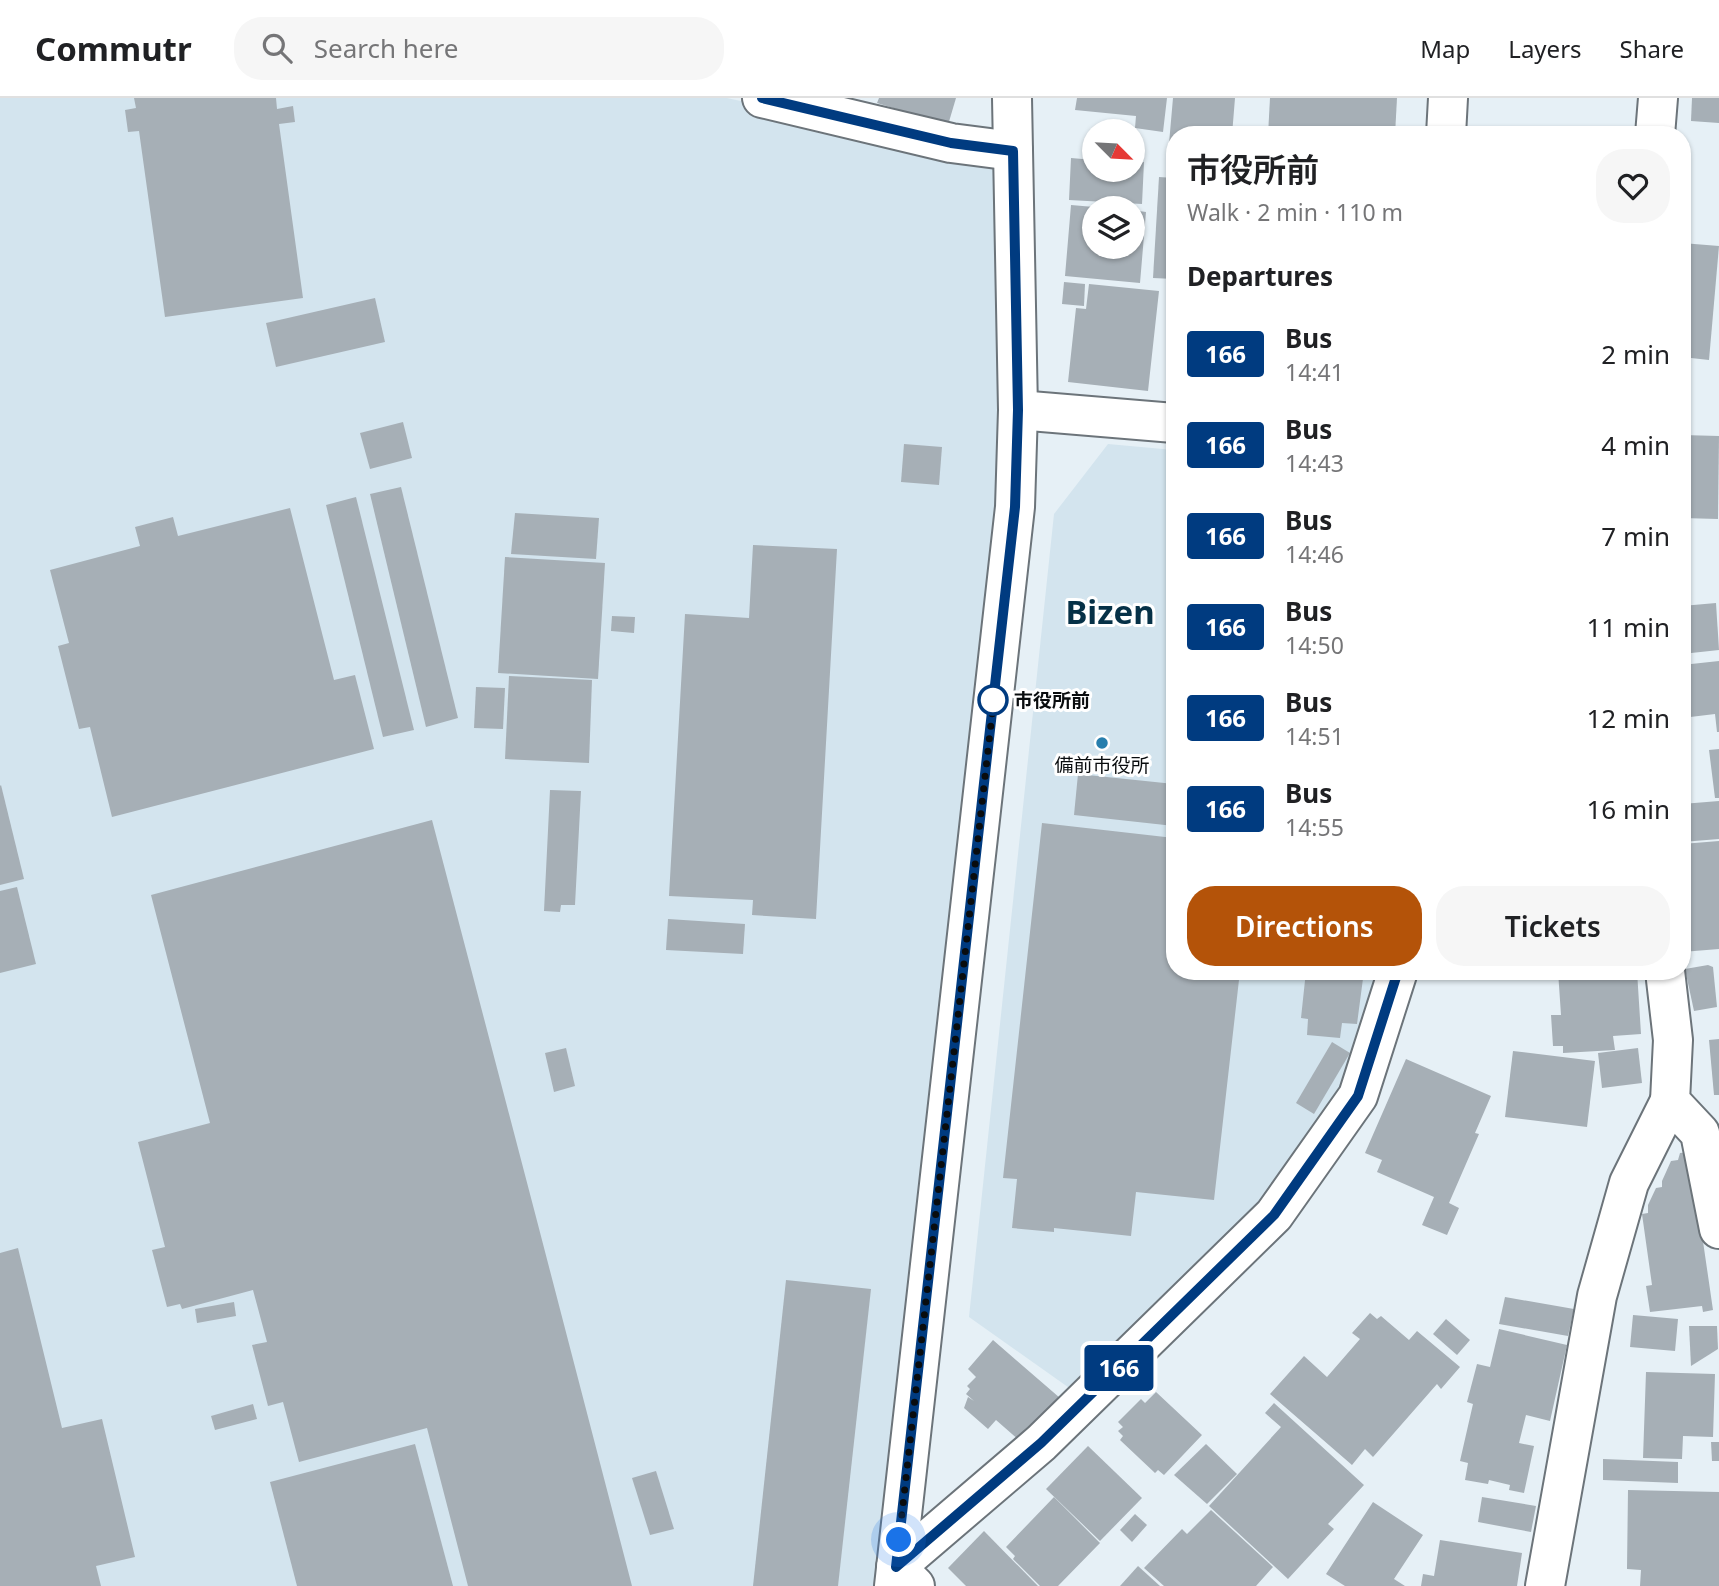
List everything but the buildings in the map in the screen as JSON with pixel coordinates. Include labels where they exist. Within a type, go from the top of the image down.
[{"type":"street","points":[[762,98],[951,143],[1013,151]]},
{"type":"street","points":[[902,1580],[1015,507],[1018,410],[1012,98]]},
{"type":"street","points":[[1446,126],[1448,98]]},
{"type":"street","points":[[1656,126],[1658,98]]},
{"type":"street","points":[[1018,410],[1166,422]]},
{"type":"street","points":[[902,1580],[1274,1215],[1358,1096],[1395,980]]},
{"type":"street","points":[[1545,1586],[1597,1296],[1629,1183],[1670,1101],[1673,1040],[1666,980]]},
{"type":"street","points":[[1670,1101],[1700,1133],[1719,1229]]},
{"type":"shaded area","points":[[0,98],[727,98],[1004,160],[1006,471],[879,1586],[0,1586]]},
{"type":"shaded area","name":"備前市役所","points":[[1108,444],[1166,449],[1166,980],[1382,980],[1320,1143],[1082,1397],[969,1317],[1054,514]]},
{"type":"bus line","name":"166","points":[[762,98],[951,143],[1013,151],[1018,410],[1015,507],[896,1567],[1041,1443],[1274,1215],[1358,1096],[1395,980]]},
{"type":"place","name":"市役所前","points":[[993,700]]},
{"type":"place","name":"備前市役所","points":[[1102,743]]},
{"type":"district","name":"Bizen","points":[[1110,612]]},
{"type":"route","points":[[899,1540],[994,697],[993,700]]}]
